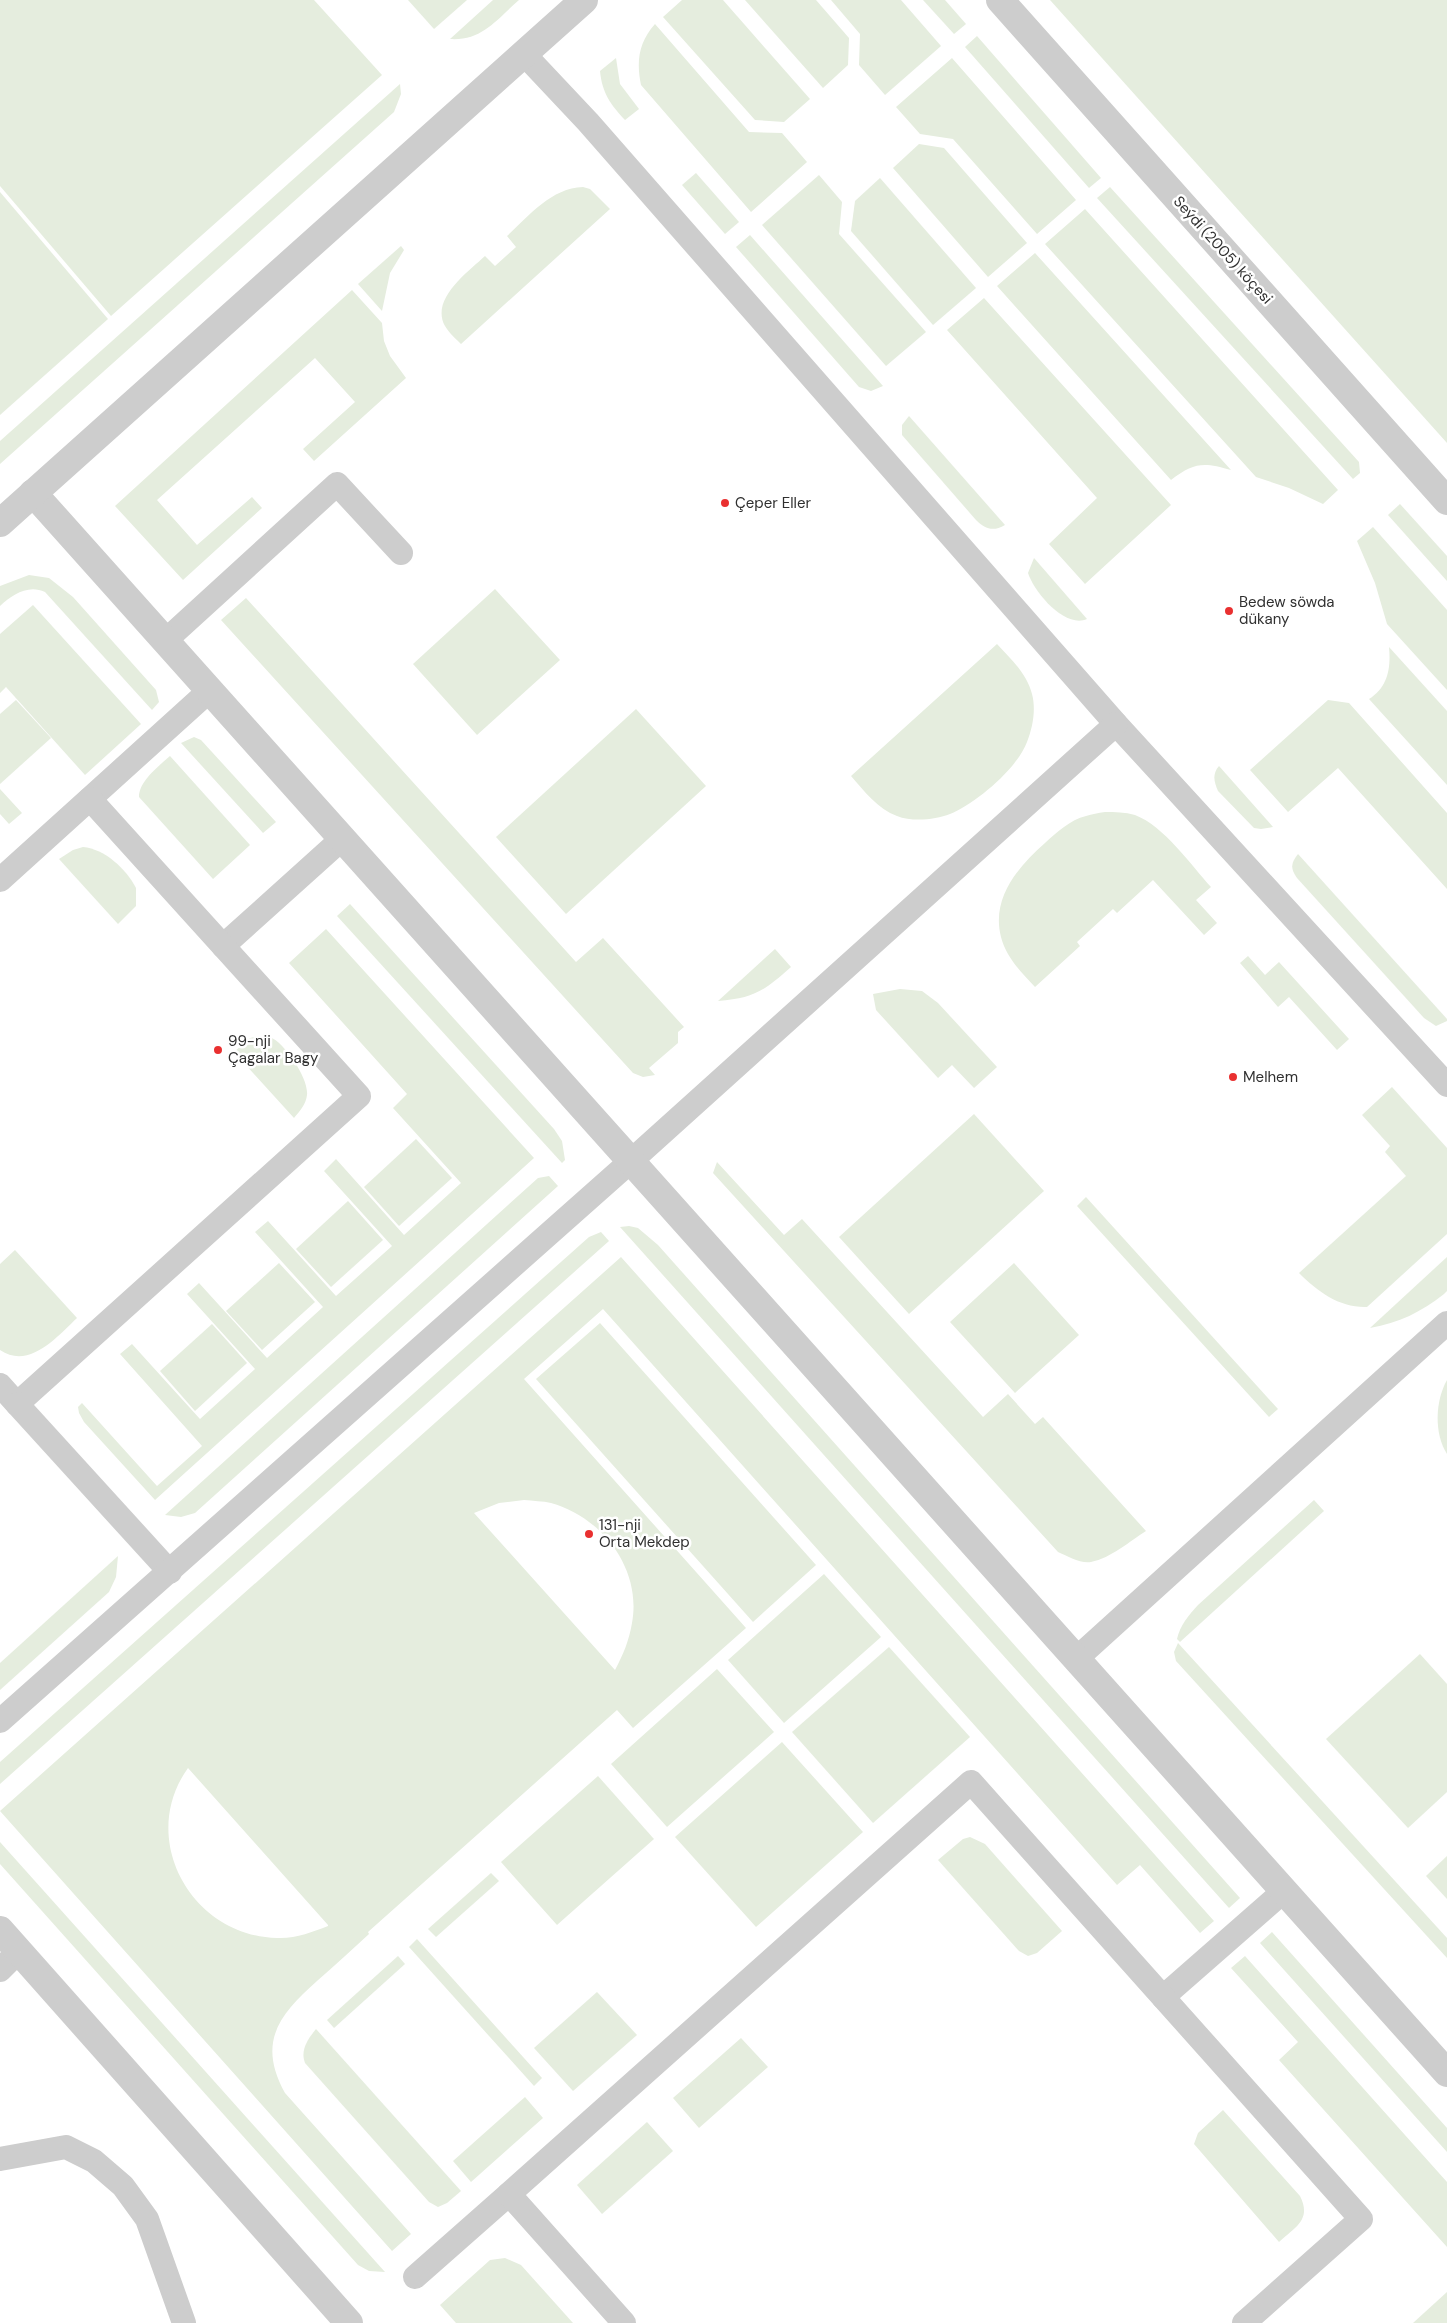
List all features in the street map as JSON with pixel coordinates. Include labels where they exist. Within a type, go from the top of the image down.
[{"type":"street","points":[[0,523],[584,0]]},
{"type":"street","name":"Seýdi (2005) köçesi","points":[[1000,0],[1447,501]]},
{"type":"street","points":[[33,493],[1447,2073]]},
{"type":"street","points":[[0,1930],[10,1961],[349,2323]]},
{"type":"lane","points":[[524,54],[588,122],[1116,724],[1447,1086]]},
{"type":"lane","points":[[165,641],[337,484],[401,553]]},
{"type":"lane","points":[[0,880],[210,691]]},
{"type":"lane","points":[[0,1721],[631,1161],[1116,724]]},
{"type":"lane","points":[[17,1404],[359,1096],[90,799]]},
{"type":"lane","points":[[223,946],[342,838]]},
{"type":"lane","points":[[1076,1659],[1447,1323]]},
{"type":"lane","points":[[0,1385],[170,1572]]},
{"type":"lane","points":[[415,2278],[971,1782],[1361,2219],[1244,2323]]},
{"type":"lane","points":[[1163,1998],[1284,1891]]},
{"type":"lane","points":[[0,2159],[66,2146],[94,2161],[123,2186],[147,2218],[184,2323]]},
{"type":"lane","points":[[508,2194],[624,2323]]},
{"type":"green space","points":[[0,0],[314,0],[382,75],[111,316],[0,186]]},
{"type":"green space","points":[[408,0],[467,0],[434,29]]},
{"type":"green space","points":[[493,0],[519,0],[480,33],[461,39],[450,39]]},
{"type":"green space","points":[[682,0],[723,0],[810,99],[784,122],[755,120],[663,17]]},
{"type":"green space","points":[[745,0],[816,0],[849,38],[848,65],[823,88]]},
{"type":"green space","points":[[831,0],[901,0],[941,46],[885,95],[859,65],[860,34]]},
{"type":"green space","points":[[923,0],[945,0],[966,24],[954,34]]},
{"type":"green space","points":[[1050,0],[1447,0],[1447,443]]},
{"type":"green space","points":[[655,24],[749,132],[782,133],[807,162],[751,212],[641,85],[640,52],[645,38]]},
{"type":"green space","points":[[977,36],[1101,178],[1089,188],[965,47]]},
{"type":"green space","points":[[616,58],[620,84],[639,109],[625,120],[608,98],[601,79],[600,71]]},
{"type":"green space","points":[[952,58],[1076,200],[1037,234],[953,139],[920,134],[896,107]]},
{"type":"green space","points":[[400,84],[401,94],[394,112],[0,464],[0,441]]},
{"type":"green space","points":[[919,144],[944,148],[1027,243],[988,277],[893,168]]},
{"type":"green space","points":[[696,173],[739,222],[725,234],[682,185]]},
{"type":"green space","points":[[819,175],[842,202],[839,234],[926,332],[886,366],[762,225]]},
{"type":"green space","points":[[880,178],[976,288],[933,325],[851,231],[855,201]]},
{"type":"green space","points":[[583,187],[590,189],[610,209],[461,344],[447,329],[442,316],[443,306],[453,287],[485,256],[495,266],[516,247],[507,236],[541,204],[561,192]]},
{"type":"green space","points":[[1110,187],[1359,462],[1360,473],[1353,479],[1097,198]]},
{"type":"green space","points":[[0,192],[108,319],[0,415]]},
{"type":"green space","points":[[1085,209],[1338,490],[1323,504],[1289,488],[1256,477],[1045,244]]},
{"type":"green space","points":[[750,235],[883,386],[871,391],[859,387],[736,247]]},
{"type":"green space","points":[[401,246],[404,250],[390,273],[382,311],[358,284]]},
{"type":"green space","points":[[1035,253],[1231,470],[1200,465],[1186,470],[1171,480],[997,286]]},
{"type":"green space","points":[[352,290],[382,323],[384,341],[390,356],[406,378],[314,461],[303,449],[355,402],[315,358],[157,500],[197,545],[252,497],[262,508],[183,580],[115,506]]},
{"type":"green space","points":[[984,298],[1171,505],[1085,584],[1049,544],[1097,498],[947,330]]},
{"type":"green space","points":[[909,416],[1005,525],[993,529],[983,526],[976,520],[902,435],[902,425]]},
{"type":"green space","points":[[1400,504],[1447,556],[1447,581],[1388,515]]},
{"type":"green space","points":[[1373,527],[1447,610],[1447,690],[1387,624],[1375,583],[1357,541]]},
{"type":"green space","points":[[1034,558],[1087,619],[1078,621],[1069,619],[1060,614],[1044,599],[1031,581],[1028,573]]},
{"type":"green space","points":[[29,575],[49,578],[73,597],[156,690],[159,702],[152,710],[45,592],[32,589],[26,590],[10,598],[0,606],[0,586]]},
{"type":"green space","points":[[495,589],[560,660],[477,735],[413,664]]},
{"type":"green space","points":[[246,598],[576,962],[603,938],[684,1027],[678,1032],[678,1043],[649,1068],[655,1075],[643,1077],[633,1073],[221,620]]},
{"type":"green space","points":[[33,605],[141,724],[85,775],[6,687],[0,693],[0,634]]},
{"type":"green space","points":[[997,644],[1022,673],[1032,694],[1034,712],[1031,730],[1022,752],[1005,774],[983,794],[950,814],[938,818],[916,820],[890,813],[872,799],[851,776]]},
{"type":"green space","points":[[1389,647],[1447,711],[1447,785],[1369,699],[1380,689],[1387,676],[1389,670]]},
{"type":"green space","points":[[16,700],[51,738],[0,784],[0,714]]},
{"type":"green space","points":[[1328,700],[1349,703],[1447,813],[1447,889],[1338,768],[1288,812],[1250,770]]},
{"type":"green space","points":[[636,709],[706,786],[566,914],[496,837]]},
{"type":"green space","points":[[194,737],[201,740],[276,822],[263,833],[181,743]]},
{"type":"green space","points":[[170,756],[250,845],[213,879],[139,797],[142,785],[155,769]]},
{"type":"green space","points":[[1219,766],[1273,827],[1254,828],[1218,791],[1214,778]]},
{"type":"green space","points":[[0,789],[22,813],[9,824],[0,814]]},
{"type":"green space","points":[[1105,812],[1135,815],[1146,820],[1167,837],[1211,887],[1196,900],[1217,923],[1204,935],[1153,880],[1117,913],[1113,909],[1077,942],[1080,946],[1035,987],[1015,964],[1003,944],[999,923],[1003,896],[1025,862],[1059,831],[1069,823],[1080,818]]},
{"type":"green space","points":[[83,847],[99,852],[114,861],[127,874],[136,888],[136,906],[118,924],[59,859],[73,850]]},
{"type":"green space","points":[[1298,854],[1447,1021],[1436,1026],[1424,1018],[1297,878],[1292,866]]},
{"type":"green space","points":[[350,904],[554,1129],[562,1141],[565,1160],[562,1163],[337,916]]},
{"type":"green space","points":[[326,929],[534,1158],[155,1500],[84,1422],[78,1407],[82,1403],[157,1486],[202,1446],[120,1354],[132,1344],[200,1419],[255,1369],[187,1294],[199,1283],[267,1358],[323,1307],[255,1232],[268,1221],[336,1296],[392,1246],[324,1171],[336,1159],[404,1235],[461,1183],[393,1108],[407,1094],[289,963]]},
{"type":"green space","points":[[775,949],[791,967],[766,988],[758,992],[741,998],[718,1001]]},
{"type":"green space","points":[[1248,956],[1265,975],[1279,962],[1349,1039],[1337,1050],[1289,997],[1278,1007],[1240,963]]},
{"type":"green space","points":[[900,989],[922,991],[938,1003],[997,1067],[974,1088],[952,1065],[938,1078],[876,1010],[873,994]]},
{"type":"green space","points":[[259,1036],[270,1037],[282,1046],[295,1062],[304,1080],[307,1095],[302,1107],[294,1118],[234,1052],[250,1038]]},
{"type":"green space","points":[[1392,1087],[1447,1148],[1447,1234],[1367,1307],[1357,1307],[1330,1298],[1299,1273],[1406,1176],[1385,1152],[1390,1146],[1362,1115]]},
{"type":"green space","points":[[974,1114],[1044,1191],[909,1314],[839,1237]]},
{"type":"green space","points":[[416,1139],[452,1178],[399,1226],[364,1187]]},
{"type":"green space","points":[[717,1162],[784,1235],[802,1219],[983,1417],[1008,1394],[1035,1424],[1043,1417],[1146,1531],[1113,1553],[1091,1562],[1079,1561],[1058,1552],[713,1173]]},
{"type":"green space","points":[[549,1176],[558,1186],[195,1513],[181,1517],[165,1515],[538,1178]]},
{"type":"green space","points":[[1086,1197],[1278,1409],[1269,1417],[1077,1206]]},
{"type":"green space","points":[[348,1201],[383,1240],[331,1287],[296,1249]]},
{"type":"green space","points":[[620,1227],[638,1228],[658,1245],[1240,1898],[1229,1908]]},
{"type":"green space","points":[[601,1232],[609,1241],[0,1784],[0,1762],[589,1237]]},
{"type":"green space","points":[[15,1250],[77,1318],[42,1349],[32,1354],[21,1356],[11,1355],[0,1350],[0,1264]]},
{"type":"green space","points":[[621,1257],[1214,1921],[1200,1933],[1140,1865],[1117,1885],[603,1309],[524,1379],[746,1628],[633,1728],[617,1710],[368,1932],[369,1934],[304,1993],[283,2018],[276,2031],[273,2044],[273,2059],[277,2075],[285,2093],[411,2234],[392,2251],[0,1811]],"holes":[[[524,1500],[551,1503],[570,1510],[587,1520],[602,1533],[624,1565],[631,1583],[632,1623],[625,1648],[615,1670],[474,1513],[499,1503]],[[188,1768],[328,1925],[328,1926],[303,1935],[284,1938],[247,1933],[220,1921],[198,1902],[182,1879],[171,1852],[168,1824],[174,1796]]]},
{"type":"green space","points":[[1447,1257],[1447,1291],[1444,1294],[1409,1316],[1370,1328]]},
{"type":"green space","points":[[279,1263],[315,1302],[262,1350],[226,1311]]},
{"type":"green space","points":[[1014,1263],[1079,1335],[1015,1393],[950,1322]]},
{"type":"green space","points":[[600,1323],[816,1565],[753,1622],[536,1379]]},
{"type":"green space","points":[[212,1324],[247,1363],[195,1411],[160,1371]]},
{"type":"green space","points":[[1447,1380],[1447,1454],[1438,1427],[1438,1407]]},
{"type":"green space","points":[[1314,1500],[1324,1511],[1180,1642],[1177,1639],[1180,1629],[1198,1605]]},
{"type":"green space","points":[[118,1556],[116,1577],[109,1592],[0,1690],[0,1663]]},
{"type":"green space","points":[[824,1574],[881,1637],[784,1723],[728,1660]]},
{"type":"green space","points":[[1178,1643],[1447,1938],[1447,1958],[1176,1661],[1174,1652]]},
{"type":"green space","points":[[889,1647],[970,1737],[873,1823],[792,1732]]},
{"type":"green space","points":[[1420,1654],[1447,1684],[1447,1792],[1408,1828],[1326,1739]]},
{"type":"green space","points":[[717,1669],[774,1732],[667,1827],[611,1764]]},
{"type":"green space","points":[[782,1742],[863,1832],[756,1927],[675,1837]]},
{"type":"green space","points":[[598,1776],[654,1839],[557,1925],[501,1862]]},
{"type":"green space","points":[[970,1837],[985,1844],[1062,1931],[1037,1953],[1028,1956],[1019,1951],[938,1860],[963,1839]]},
{"type":"green space","points":[[0,1842],[385,2272],[369,2271],[358,2265],[0,1864]]},
{"type":"green space","points":[[1447,1856],[1447,1899],[1426,1876]]},
{"type":"green space","points":[[491,1873],[499,1881],[436,1937],[428,1929]]},
{"type":"green space","points":[[1272,1932],[1447,2128],[1447,2152],[1260,1943]]},
{"type":"green space","points":[[417,1939],[542,2078],[534,2086],[409,1947]]},
{"type":"green space","points":[[398,1956],[405,1964],[334,2028],[327,2020]]},
{"type":"green space","points":[[1245,1956],[1447,2182],[1447,2247],[1279,2060],[1298,2042],[1231,1968]]},
{"type":"green space","points":[[597,1992],[637,2035],[573,2091],[534,2048]]},
{"type":"green space","points":[[316,2029],[461,2191],[447,2203],[438,2207],[429,2202],[305,2063],[304,2049]]},
{"type":"green space","points":[[741,2038],[768,2067],[699,2128],[673,2098]]},
{"type":"green space","points":[[525,2097],[543,2118],[471,2182],[453,2161]]},
{"type":"green space","points":[[1223,2110],[1300,2196],[1304,2211],[1303,2217],[1296,2227],[1279,2242],[1194,2144],[1198,2133]]},
{"type":"green space","points":[[647,2122],[673,2151],[602,2214],[577,2185]]},
{"type":"green space","points":[[505,2258],[521,2265],[573,2323],[456,2323],[440,2305],[490,2260]]},
{"type":"green space","points":[[1447,2292],[1447,2323],[1413,2323]]},
{"type":"place","name":"Çeper Eller","points":[[725,503]]},
{"type":"place","name":"Bedew söwda dükany","points":[[1229,611]]},
{"type":"place","name":"99-nji Çagalar Bagy","points":[[218,1050]]},
{"type":"place","name":"Melhem","points":[[1233,1077]]},
{"type":"place","name":"131-nji Orta Mekdep","points":[[589,1534]]}]
